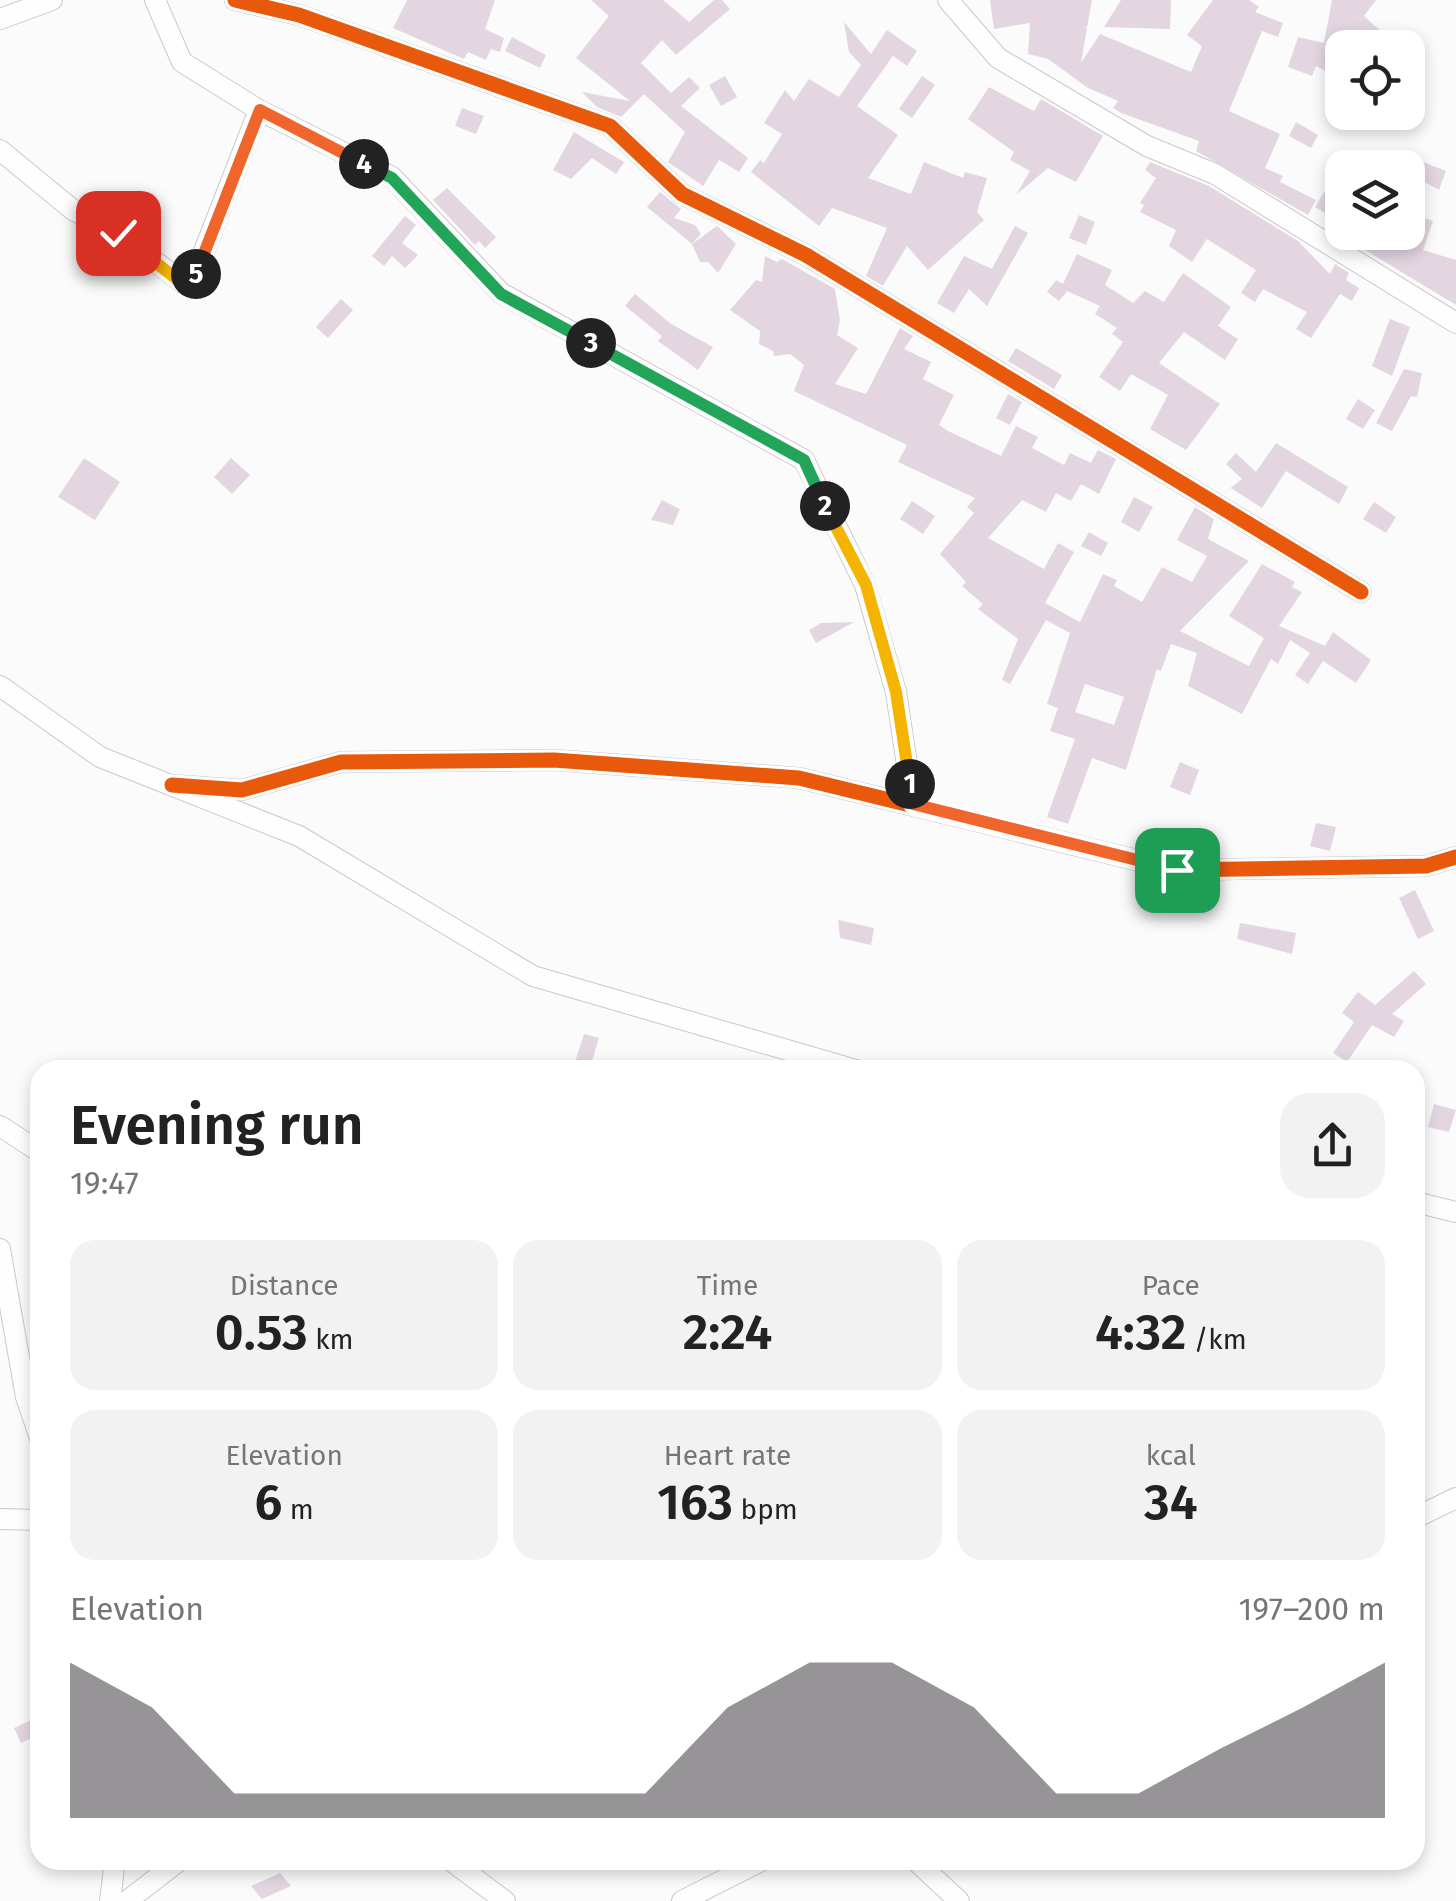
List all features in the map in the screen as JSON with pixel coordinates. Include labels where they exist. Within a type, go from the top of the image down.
[{"type":"street","points":[[0,19],[52,0]]},
{"type":"street","points":[[156,0],[182,62],[260,110],[392,178],[501,294],[804,460],[866,585],[896,692],[913,804]]},
{"type":"street","points":[[235,0],[299,15],[610,126],[682,194],[806,255],[1361,592]]},
{"type":"street","points":[[948,0],[998,58],[1147,146],[1215,174],[1456,323]]},
{"type":"street","points":[[0,150],[72,210],[118,233],[183,284],[194,278],[260,110]]},
{"type":"street","points":[[0,686],[100,757],[299,836],[544,980],[821,1060]]},
{"type":"street","points":[[172,785],[242,790],[341,762],[554,760],[800,778],[1177,870],[1426,866],[1456,858]]},
{"type":"street","points":[[0,1126],[30,1146]]},
{"type":"street","points":[[1425,1204],[1456,1212]]},
{"type":"street","points":[[0,1250],[30,1409]]},
{"type":"street","points":[[1425,1513],[1456,1498]]},
{"type":"street","points":[[0,1520],[30,1520]]},
{"type":"street","points":[[110,1901],[113,1870]]},
{"type":"street","points":[[127,1901],[167,1870]]},
{"type":"street","points":[[463,1870],[505,1901]]},
{"type":"street","points":[[682,1901],[743,1870]]},
{"type":"street","points":[[925,1870],[958,1901]]},
{"type":"building","points":[[407,0],[495,0],[485,29],[504,38],[500,52],[491,49],[486,60],[468,52],[464,59],[393,28]]},
{"type":"building","points":[[591,0],[663,0],[689,22],[714,0],[722,0],[730,9],[676,55],[662,40],[641,63],[671,93],[689,77],[700,88],[681,106],[748,158],[739,172],[719,160],[703,186],[668,162],[685,132],[644,94],[621,117],[597,107],[582,92],[630,101],[576,58],[609,16]]},
{"type":"building","points":[[990,0],[1092,0],[1087,27],[1083,27],[1087,28],[1081,63],[1100,34],[1191,72],[1202,46],[1187,35],[1213,0],[1249,0],[1259,7],[1255,12],[1283,23],[1278,37],[1262,31],[1229,111],[1280,134],[1265,168],[1283,176],[1280,182],[1316,200],[1308,215],[1196,151],[1199,141],[1121,113],[1113,108],[1118,101],[1088,88],[1048,59],[1028,54],[1030,23],[994,29]]},
{"type":"building","points":[[1121,0],[1171,0],[1170,29],[1104,27]]},
{"type":"building","points":[[1332,0],[1376,0],[1364,16],[1379,30],[1326,30]]},
{"type":"building","points":[[844,22],[871,54],[887,30],[917,51],[907,66],[893,56],[857,106],[898,135],[868,178],[911,194],[924,162],[963,178],[965,172],[987,178],[977,212],[984,220],[928,270],[907,246],[883,286],[866,276],[887,228],[832,208],[819,226],[751,172],[760,160],[764,163],[782,134],[764,123],[785,90],[794,101],[809,79],[839,97],[861,65],[849,52]]},
{"type":"building","points":[[512,37],[546,55],[540,68],[505,51]]},
{"type":"building","points":[[1298,37],[1324,43],[1325,38],[1325,70],[1316,66],[1312,76],[1288,67]]},
{"type":"building","points":[[725,76],[737,97],[721,106],[709,85]]},
{"type":"building","points":[[922,76],[935,85],[912,118],[899,109]]},
{"type":"building","points":[[989,87],[1034,111],[1041,99],[1103,136],[1076,182],[1048,168],[1016,195],[1030,171],[1010,160],[1014,152],[968,119]]},
{"type":"building","points":[[462,108],[484,116],[476,134],[455,126]]},
{"type":"building","points":[[1296,122],[1318,135],[1311,148],[1289,136]]},
{"type":"building","points":[[574,132],[624,162],[616,174],[592,158],[571,179],[553,170]]},
{"type":"building","points":[[1150,162],[1209,186],[1298,241],[1330,274],[1335,264],[1349,273],[1346,280],[1359,288],[1352,301],[1340,294],[1311,338],[1296,329],[1307,312],[1263,289],[1255,302],[1241,293],[1256,270],[1207,239],[1192,262],[1169,246],[1176,230],[1140,212],[1144,205],[1140,203],[1156,178],[1145,170]]},
{"type":"building","points":[[1425,163],[1446,171],[1439,190],[1425,182]]},
{"type":"building","points":[[447,188],[496,237],[485,248],[479,241],[475,245],[433,200]]},
{"type":"building","points":[[660,192],[681,209],[674,218],[695,225],[701,234],[692,244],[647,207]]},
{"type":"building","points":[[1325,193],[1325,213],[1315,207]]},
{"type":"building","points":[[1079,215],[1095,222],[1086,245],[1069,238]]},
{"type":"building","points":[[405,216],[416,225],[402,243],[418,255],[405,268],[392,256],[384,266],[372,256]]},
{"type":"building","points":[[1425,218],[1433,221],[1425,244]]},
{"type":"building","points":[[717,226],[736,244],[718,273],[708,262],[700,262],[692,244]]},
{"type":"building","points":[[1015,226],[1028,233],[987,306],[969,289],[954,313],[937,303],[964,256],[992,269]]},
{"type":"building","points":[[1365,250],[1423,250],[1456,260],[1456,305]]},
{"type":"building","points":[[1077,254],[1112,270],[1105,285],[1133,303],[1145,291],[1164,302],[1183,273],[1231,307],[1218,326],[1238,339],[1225,360],[1184,332],[1159,363],[1220,404],[1186,450],[1150,429],[1168,395],[1131,374],[1120,391],[1099,377],[1123,342],[1112,334],[1117,328],[1095,314],[1100,306],[1067,291],[1059,301],[1047,292],[1056,280],[1063,284]]},
{"type":"building","points":[[765,256],[777,262],[782,259],[835,289],[840,320],[837,335],[858,348],[835,384],[866,394],[900,328],[913,336],[904,349],[931,362],[923,379],[954,395],[939,425],[948,431],[1001,456],[1016,426],[1038,437],[1032,448],[1064,465],[1070,453],[1091,463],[1098,450],[1116,459],[1099,494],[1081,484],[1071,501],[1056,493],[1046,512],[1022,500],[988,538],[1044,569],[1058,543],[1074,552],[1045,603],[1080,622],[1103,574],[1117,580],[1114,586],[1142,602],[1162,567],[1192,582],[1207,556],[1177,540],[1195,507],[1214,519],[1208,539],[1249,561],[1180,631],[1249,666],[1264,638],[1229,616],[1262,564],[1295,582],[1292,587],[1302,592],[1279,626],[1325,646],[1333,632],[1371,660],[1356,683],[1323,661],[1308,684],[1295,675],[1310,653],[1290,640],[1278,664],[1271,659],[1242,714],[1188,686],[1197,653],[1171,644],[1161,671],[1157,669],[1126,770],[1092,758],[1068,824],[1047,817],[1075,739],[1050,731],[1058,708],[1047,704],[1070,633],[1046,620],[1010,684],[1002,680],[1018,639],[978,609],[983,604],[962,586],[966,582],[940,554],[974,513],[967,507],[975,498],[898,462],[907,445],[794,391],[804,365],[790,354],[774,356],[773,351],[759,344],[760,331],[730,310],[756,280],[762,282]],"holes":[[[1085,684],[1124,697],[1114,725],[1075,712]]]},
{"type":"building","points":[[635,294],[671,324],[713,347],[698,370],[658,341],[662,336],[625,306]]},
{"type":"building","points":[[341,299],[353,310],[328,338],[316,327]]},
{"type":"building","points":[[1390,319],[1410,327],[1392,376],[1372,366]]},
{"type":"building","points":[[1016,348],[1062,375],[1054,389],[1008,361]]},
{"type":"building","points":[[1404,369],[1422,373],[1417,397],[1411,396],[1392,431],[1376,423]]},
{"type":"building","points":[[1008,394],[1022,402],[1010,425],[996,418]]},
{"type":"building","points":[[1358,399],[1375,410],[1363,429],[1346,419]]},
{"type":"building","points":[[1276,443],[1348,487],[1339,504],[1286,471],[1262,508],[1231,488],[1224,493],[1242,479],[1226,464],[1236,453],[1256,472]]},
{"type":"building","points":[[84,458],[120,482],[95,520],[58,497]]},
{"type":"building","points":[[231,458],[250,475],[232,494],[214,477]]},
{"type":"building","points":[[1134,497],[1153,507],[1139,532],[1121,522]]},
{"type":"building","points":[[662,500],[680,509],[673,525],[651,520]]},
{"type":"building","points":[[912,501],[935,516],[923,534],[900,519]]},
{"type":"building","points":[[1374,502],[1396,517],[1386,533],[1363,519]]},
{"type":"building","points":[[1089,532],[1108,543],[1101,556],[1081,546]]},
{"type":"building","points":[[854,622],[816,643],[809,630],[821,623]]},
{"type":"building","points":[[1180,762],[1199,770],[1190,795],[1170,787]]},
{"type":"building","points":[[1316,823],[1336,827],[1330,851],[1310,846]]},
{"type":"building","points":[[1415,890],[1434,931],[1418,939],[1399,898]]},
{"type":"building","points":[[838,920],[874,928],[871,945],[840,938]]},
{"type":"building","points":[[1240,923],[1296,933],[1292,954],[1237,939]]},
{"type":"building","points":[[1414,971],[1426,984],[1392,1014],[1404,1021],[1394,1037],[1372,1025],[1348,1060],[1333,1053],[1354,1022],[1342,1013],[1358,992],[1375,1005]]},
{"type":"building","points":[[584,1034],[599,1038],[592,1060],[576,1060]]},
{"type":"building","points":[[1434,1104],[1456,1110],[1449,1132],[1428,1127]]},
{"type":"building","points":[[30,1721],[30,1739],[21,1743],[14,1728]]},
{"type":"building","points":[[280,1873],[291,1886],[262,1899],[251,1886]]},
{"type":"cycle path","points":[[235,0],[299,15],[610,126],[682,194],[806,255],[1361,592]]},
{"type":"cycle path","points":[[172,785],[242,790],[341,762],[554,760],[799,778],[1177,870],[1426,866],[1456,857]]},
{"type":"route","points":[[118,233],[183,284],[194,278],[260,110],[392,178],[501,294],[804,460],[866,585],[896,692],[913,804],[1177,870]]}]
